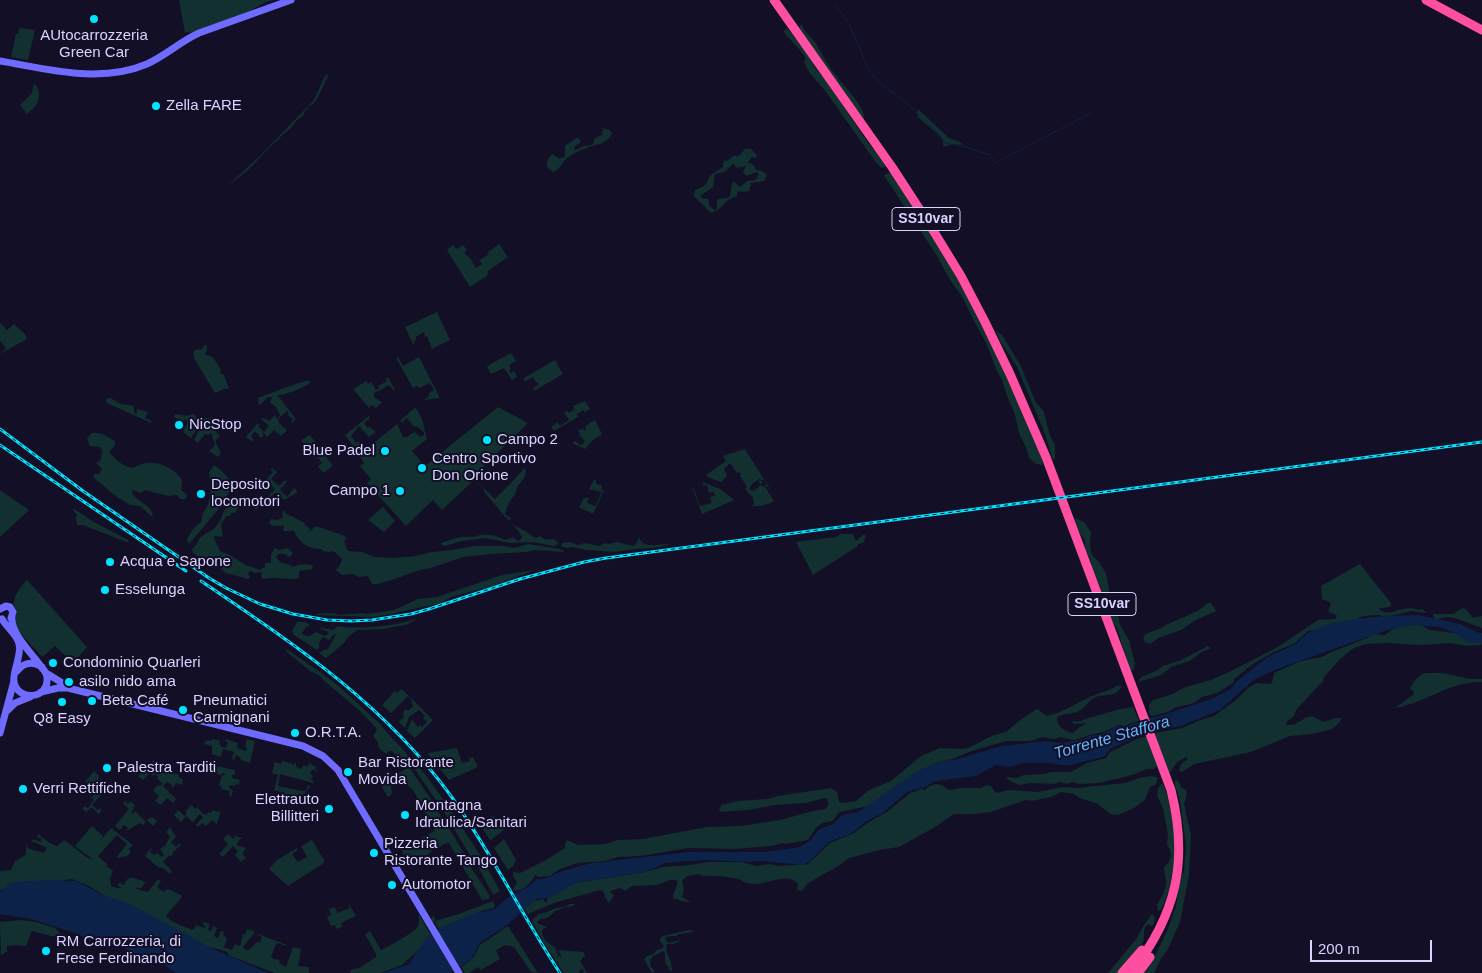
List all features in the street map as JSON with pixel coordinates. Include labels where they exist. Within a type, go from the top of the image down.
[{"type":"highway","name":"SS10var","points":[[774,0],[892,167],[944,247],[977,307],[1010,374],[1046,458],[1172,790],[1179,832],[1179,861],[1170,904],[1157,934]]},
{"type":"highway","points":[[1426,0],[1482,30]]},
{"type":"highway","points":[[1439,0],[1482,24]]},
{"type":"highway","points":[[1122,973],[1150,938],[1157,934]]},
{"type":"highway","points":[[1131,973],[1157,934]]},
{"type":"highway","points":[[1138,973],[1157,943],[1157,934]]},
{"type":"main road","points":[[0,61],[82,74],[121,72],[155,60],[199,33],[291,0]]},
{"type":"main road","points":[[0,613],[6,606],[13,610],[12,624],[14,631],[44,670],[47,679],[46,685],[41,692]]},
{"type":"main road","points":[[0,613],[8,620],[12,616]]},
{"type":"main road","points":[[0,613],[19,644],[20,650],[0,733]]},
{"type":"main road","points":[[16,672],[22,666],[30,663],[35,664],[60,683],[76,690]]},
{"type":"main road","points":[[14,680],[16,687],[21,693],[32,696]]},
{"type":"main road","points":[[5,715],[15,702],[41,692],[58,688],[76,690],[308,748],[323,756],[338,770],[458,972]]},
{"type":"green space","points":[[179,0],[274,0],[266,2],[246,13],[190,33],[185,33]]},
{"type":"green space","points":[[800,25],[802,25],[834,73],[858,103],[864,114],[864,119],[862,119],[800,30]]},
{"type":"green space","points":[[21,28],[35,30],[28,60],[11,57],[16,34],[18,34]]},
{"type":"green space","points":[[787,28],[807,52],[816,69],[886,166],[880,167],[875,161],[826,92],[809,72],[804,62],[806,59],[804,55],[783,31]]},
{"type":"green space","points":[[327,74],[328,76],[318,97],[308,107],[302,117],[247,171],[227,186],[260,156],[314,100]]},
{"type":"green space","points":[[34,83],[39,91],[39,99],[27,114],[20,105],[32,93]]},
{"type":"green space","points":[[918,109],[949,138],[964,145],[953,144],[943,147],[943,140],[940,136],[918,117]]},
{"type":"green space","points":[[602,128],[610,130],[612,134],[606,141],[585,148],[570,156],[556,171],[553,172],[547,167],[547,161],[553,154],[559,158],[565,156],[565,146],[576,138],[581,142],[574,147],[575,150],[593,144],[595,138],[602,135]]},
{"type":"green space","points":[[745,149],[751,149],[757,155],[756,158],[752,157],[748,162],[754,165],[755,169],[763,171],[767,175],[764,181],[751,183],[749,191],[737,191],[737,196],[728,200],[719,209],[711,213],[694,196],[695,190],[705,185],[711,175],[723,167],[724,160],[727,161],[733,156],[739,156]],"holes":[[[734,164],[736,168],[746,166],[743,172],[746,176],[757,172],[759,175],[755,180],[747,181],[740,187],[734,182],[732,183],[730,196],[717,200],[717,209],[714,210],[709,205],[707,198],[703,199],[700,196],[713,187],[715,174],[724,172]]]},
{"type":"green space","points":[[891,172],[957,277],[994,347],[1042,458],[1043,465],[1036,464],[1029,458],[1002,380],[986,343],[963,298],[885,177],[884,175]]},
{"type":"green space","points":[[499,244],[508,257],[488,271],[487,276],[470,287],[447,250],[453,245],[457,249],[463,245],[467,250],[464,253],[471,259],[476,268],[482,264],[479,260],[489,254],[488,252]]},
{"type":"green space","points":[[437,312],[450,340],[432,349],[424,332],[416,337],[413,344],[405,327]]},
{"type":"green space","points":[[0,323],[7,330],[14,324],[25,334],[27,339],[0,354],[6,348],[0,341]]},
{"type":"green space","points":[[996,330],[1002,335],[1021,366],[1035,401],[1044,412],[1051,438],[1055,445],[1055,458],[1053,461],[1045,434],[1017,367],[1000,341]]},
{"type":"green space","points":[[207,345],[207,350],[205,354],[213,357],[221,370],[220,373],[224,375],[229,389],[215,393],[195,360],[193,352],[197,349],[201,350]]},
{"type":"green space","points":[[511,353],[516,361],[509,365],[511,369],[509,371],[511,373],[514,371],[517,377],[512,380],[504,368],[491,374],[487,366]]},
{"type":"green space","points":[[398,357],[403,366],[419,357],[439,398],[424,400],[434,390],[430,383],[419,388],[417,386],[413,388],[396,358]]},
{"type":"green space","points":[[555,360],[563,374],[534,391],[533,388],[539,385],[537,382],[533,377],[526,381],[524,378]]},
{"type":"green space","points":[[388,377],[395,390],[389,385],[376,391],[374,393],[375,398],[382,402],[376,408],[372,405],[369,408],[353,389],[366,381],[368,384],[371,382],[376,390],[379,388],[378,386],[387,381],[385,379]]},
{"type":"green space","points":[[305,381],[310,383],[294,391],[277,396],[296,419],[292,423],[293,419],[287,415],[289,413],[287,411],[278,419],[279,423],[287,430],[281,436],[274,430],[267,437],[263,432],[264,435],[261,438],[255,431],[251,436],[252,442],[246,437],[257,424],[260,424],[258,426],[264,432],[269,426],[261,419],[269,421],[275,415],[277,419],[280,415],[275,406],[270,402],[271,397],[268,397],[260,405],[258,398]]},
{"type":"green space","points":[[106,399],[134,406],[136,415],[137,409],[148,412],[145,418],[152,421],[151,423],[107,403]]},
{"type":"green space","points":[[585,401],[590,409],[585,412],[583,410],[577,414],[578,417],[554,431],[551,427],[557,422],[560,426],[569,420],[564,413],[567,411],[569,413],[575,409],[573,406]]},
{"type":"green space","name":"Centro Sportivo Don Orione","points":[[498,407],[528,423],[480,470],[474,480],[442,510],[433,500],[406,526],[367,483],[371,479],[360,466],[364,463],[359,455],[397,424],[403,437],[407,437],[414,432],[421,437],[424,435],[424,432],[416,426],[414,427],[407,418],[403,421],[404,424],[400,421],[412,410],[416,408],[422,419],[427,439],[412,451],[425,466]]},
{"type":"green space","points":[[175,414],[187,416],[193,414],[199,418],[201,416],[216,419],[225,426],[223,428],[217,423],[212,428],[220,436],[215,441],[221,454],[218,457],[209,451],[215,445],[211,433],[205,434],[198,443],[194,440],[199,430],[204,428],[204,426],[198,427],[191,438],[183,432],[188,421],[185,419],[184,422],[174,417]]},
{"type":"green space","points":[[369,416],[370,418],[364,423],[368,428],[370,427],[376,432],[369,437],[359,426],[351,436],[356,443],[359,441],[361,444],[355,449],[345,435]]},
{"type":"green space","points":[[595,420],[602,434],[585,449],[572,443],[575,441],[581,445],[585,442],[578,431],[583,428],[584,431],[586,430],[585,426]]},
{"type":"green space","points":[[92,433],[107,436],[115,441],[115,445],[109,452],[126,466],[133,468],[146,463],[160,464],[178,474],[182,480],[181,490],[187,495],[186,499],[181,499],[177,495],[168,496],[145,490],[141,493],[133,490],[132,492],[136,498],[149,507],[153,515],[151,516],[140,506],[130,505],[118,498],[93,477],[94,474],[99,474],[102,469],[96,463],[101,460],[102,450],[99,447],[90,446],[87,439]]},
{"type":"green space","points":[[310,435],[333,466],[323,473],[318,466],[322,463],[307,442],[304,444],[301,440]]},
{"type":"green space","points":[[745,449],[764,479],[761,481],[763,484],[758,481],[761,480],[760,478],[751,485],[750,490],[754,491],[761,485],[766,488],[774,501],[766,505],[752,506],[754,504],[753,498],[745,489],[747,487],[740,476],[741,474],[737,473],[730,463],[724,469],[727,476],[721,482],[706,475],[726,461],[723,456]]},
{"type":"green space","points":[[214,465],[235,486],[229,492],[222,505],[188,543],[187,539],[193,529],[201,522],[203,513],[208,505],[211,489],[209,472]]},
{"type":"green space","points":[[272,468],[277,472],[271,479],[279,486],[285,480],[287,482],[280,490],[287,497],[294,488],[298,492],[284,500],[278,493],[275,493],[270,498],[274,500],[272,502],[266,499],[275,489],[266,480],[273,472],[270,470]]},
{"type":"green space","points":[[524,468],[526,470],[525,475],[509,502],[505,514],[512,519],[508,520],[476,482],[482,486],[495,499]]},
{"type":"green space","points":[[594,480],[596,480],[596,484],[602,485],[601,489],[604,490],[593,514],[579,507],[584,498],[589,498],[587,503],[595,506],[602,492],[589,489]]},
{"type":"green space","points":[[702,482],[720,489],[734,500],[702,514],[692,487],[700,506],[712,503],[710,497],[715,496],[714,492],[709,493],[707,485],[703,485]]},
{"type":"green space","points":[[0,490],[29,510],[0,537]]},
{"type":"green space","points":[[242,495],[258,506],[258,509],[251,505],[246,507],[242,505],[239,506],[235,513],[227,516],[221,525],[222,537],[215,536],[214,538],[220,551],[247,566],[259,570],[265,567],[265,563],[271,563],[271,554],[275,548],[280,550],[287,548],[293,554],[289,557],[284,554],[278,554],[276,557],[281,562],[293,567],[301,564],[313,565],[312,569],[299,571],[299,578],[293,579],[262,579],[261,572],[255,573],[250,571],[248,573],[250,578],[248,579],[226,573],[220,568],[206,563],[193,553],[192,549],[200,538],[215,527],[226,509],[233,503],[240,502],[243,498]]},
{"type":"green space","points":[[383,507],[395,521],[384,532],[368,520]]},
{"type":"green space","points":[[73,508],[94,522],[128,540],[129,543],[83,525],[77,525],[77,515]]},
{"type":"green space","points":[[282,511],[305,523],[310,531],[316,526],[345,536],[344,542],[348,551],[362,552],[375,557],[415,556],[474,546],[505,546],[514,548],[528,544],[560,549],[565,552],[534,550],[463,557],[392,580],[372,584],[368,576],[342,575],[336,570],[342,559],[335,552],[323,551],[308,546],[301,542],[294,531],[284,531],[284,526],[271,525],[269,523],[271,519],[278,520],[283,517]]},
{"type":"green space","points":[[1075,518],[1084,522],[1091,532],[1091,552],[1106,574],[1120,625],[1129,640],[1135,664],[1133,671],[1129,667],[1117,628],[1110,618],[1100,586],[1093,573],[1085,548],[1085,540],[1078,530]]},
{"type":"green space","points":[[511,522],[536,538],[556,540],[558,544],[553,546],[533,542],[510,543],[485,538],[462,541],[445,546],[441,543],[461,537],[474,537],[486,534],[505,540],[513,537],[518,541],[522,538]]},
{"type":"green space","points":[[840,534],[853,534],[856,541],[864,534],[866,536],[863,543],[858,544],[858,546],[813,575],[796,542],[836,537]]},
{"type":"green space","points":[[639,537],[641,541],[648,545],[670,544],[660,547],[616,552],[567,548],[561,545],[562,543],[570,542],[578,545],[584,543],[600,546],[604,543],[617,542],[633,546]]},
{"type":"green space","points":[[1360,564],[1391,603],[1390,607],[1379,609],[1383,612],[1412,608],[1422,609],[1427,613],[1411,611],[1386,617],[1379,615],[1364,616],[1358,618],[1356,624],[1308,631],[1295,643],[1253,664],[1234,679],[1233,683],[1217,693],[1202,697],[1192,704],[1176,707],[1168,712],[1152,716],[1149,714],[1149,705],[1153,700],[1229,672],[1276,648],[1318,620],[1335,619],[1337,615],[1328,612],[1331,603],[1322,599],[1321,586]]},
{"type":"green space","points":[[535,570],[492,586],[451,597],[441,603],[386,615],[371,617],[315,614],[367,614],[394,610],[418,599],[437,597],[502,575]]},
{"type":"green space","points":[[27,580],[87,647],[73,663],[55,646],[42,657],[16,628],[15,598]]},
{"type":"green space","points":[[1211,603],[1216,611],[1196,620],[1181,630],[1158,638],[1150,644],[1145,642],[1143,637],[1147,634],[1191,614]]},
{"type":"green space","points":[[1462,608],[1466,609],[1473,618],[1482,616],[1482,628],[1453,618],[1447,617],[1437,620],[1434,618],[1433,614],[1453,614]]},
{"type":"green space","points":[[417,619],[406,625],[383,629],[357,630],[326,658],[319,653],[325,649],[327,650],[336,635],[334,634],[329,640],[323,637],[317,650],[294,635],[292,631],[297,622],[309,624],[302,633],[303,635],[310,636],[315,632],[326,636],[329,632],[317,627],[333,630],[338,626],[357,628],[377,627]]},
{"type":"green space","points":[[1406,624],[1419,624],[1430,630],[1478,639],[1482,643],[1481,645],[1467,646],[1450,643],[1422,645],[1385,643],[1367,644],[1354,648],[1340,659],[1324,677],[1323,682],[1296,710],[1294,716],[1287,721],[1286,725],[1294,724],[1312,716],[1323,722],[1342,718],[1332,729],[1312,734],[1290,736],[1251,752],[1194,764],[1182,772],[1179,771],[1182,764],[1188,759],[1186,757],[1177,762],[1169,774],[1155,733],[1182,728],[1214,716],[1256,683],[1272,683],[1274,673],[1301,661],[1322,657],[1373,634],[1385,635],[1393,629]]},
{"type":"green space","points":[[1208,646],[1211,648],[1200,653],[1190,661],[1171,667],[1161,675],[1138,682],[1141,677]]},
{"type":"green space","points":[[285,648],[341,688],[380,724],[425,774],[479,853],[500,891],[493,895],[446,815],[414,768],[409,763],[402,763],[392,751],[386,754],[380,749],[378,742],[373,736],[377,729],[359,710],[319,675],[310,671],[287,652]]},
{"type":"green space","points":[[1425,673],[1443,673],[1470,679],[1482,679],[1482,682],[1448,688],[1417,702],[1395,708],[1413,695],[1414,691],[1410,689],[1412,684]]},
{"type":"green space","points":[[1118,685],[1122,687],[1119,691],[1092,699],[1079,711],[1059,716],[1057,718],[1058,724],[1064,730],[1073,733],[1087,723],[1074,724],[1071,721],[1080,721],[1133,707],[1139,721],[1126,726],[1118,725],[1104,732],[1073,740],[1060,737],[1055,739],[1042,737],[1031,741],[1006,741],[936,763],[869,806],[839,812],[833,821],[822,823],[816,828],[808,840],[734,849],[688,848],[641,856],[618,857],[605,861],[577,863],[558,870],[550,876],[539,877],[535,875],[524,888],[518,891],[513,889],[517,882],[513,872],[520,873],[546,860],[565,848],[567,840],[578,845],[606,844],[618,840],[643,839],[707,827],[741,826],[780,820],[826,809],[828,800],[825,798],[806,803],[775,805],[748,810],[721,812],[719,809],[722,805],[738,801],[767,799],[831,788],[837,792],[839,802],[856,801],[869,790],[891,781],[921,756],[940,748],[968,748],[994,735],[1006,732],[1037,709],[1047,716],[1065,710]]},
{"type":"green space","points":[[402,689],[433,720],[415,738],[407,731],[412,719],[418,727],[420,725],[422,727],[427,722],[423,718],[425,716],[419,710],[409,717],[405,728],[399,722],[404,718],[404,710],[409,710],[413,706],[412,700],[408,696],[391,713],[382,705],[395,691],[397,693]]},
{"type":"green space","points":[[1147,737],[1157,766],[1154,769],[1147,769],[1132,775],[1099,783],[1079,784],[1073,782],[1066,784],[1061,782],[1019,785],[1008,780],[1006,777],[1017,778],[1024,775],[1051,772],[1071,772],[1087,763],[1106,758],[1110,752]]},
{"type":"green space","points":[[212,739],[220,741],[221,747],[226,748],[228,742],[225,741],[226,739],[238,743],[237,748],[246,751],[247,739],[255,741],[250,763],[241,760],[236,755],[234,760],[232,759],[234,752],[223,749],[221,757],[212,754],[212,746],[204,744],[206,740],[211,741]]},
{"type":"green space","points":[[457,748],[462,763],[470,761],[469,758],[473,757],[478,767],[449,780],[428,753]]},
{"type":"green space","points":[[153,760],[164,771],[179,775],[179,778],[183,779],[182,785],[176,783],[173,788],[167,782],[163,786],[170,793],[168,794],[171,794],[176,799],[173,803],[167,798],[161,805],[155,801],[159,796],[153,790],[158,785],[163,784],[155,774],[153,776],[150,773],[143,780],[138,776]]},
{"type":"green space","points":[[282,761],[292,762],[291,764],[294,765],[296,763],[296,767],[302,769],[303,765],[308,767],[309,763],[316,767],[315,769],[318,771],[313,769],[310,774],[313,776],[311,779],[314,782],[313,784],[280,774],[278,786],[302,791],[306,791],[308,785],[310,787],[301,798],[296,797],[296,803],[282,799],[284,793],[274,790],[278,775],[272,773],[275,762],[281,764]]},
{"type":"green space","points":[[216,766],[235,770],[235,775],[232,775],[232,778],[240,780],[239,785],[230,785],[229,788],[233,790],[231,797],[229,796],[230,791],[221,789],[222,786],[219,786],[222,775],[224,776],[225,774],[214,773]]},
{"type":"green space","points":[[409,767],[464,853],[470,866],[490,896],[489,899],[482,900],[449,843],[433,850],[410,865],[407,862],[401,849],[415,844],[423,837],[435,831],[413,790],[408,786],[407,781],[400,778],[391,786],[392,794],[388,797],[382,787],[382,783]]},
{"type":"green space","points":[[94,771],[99,776],[98,779],[100,781],[101,779],[109,786],[92,805],[97,810],[101,808],[99,814],[91,807],[86,812],[82,809],[85,806],[88,808],[94,800],[90,796],[94,795],[91,792],[93,788],[85,782]]},
{"type":"green space","points":[[1151,776],[1158,778],[1156,784],[1150,787],[1145,800],[1134,808],[1118,815],[1111,814],[1096,803],[1082,799],[1074,794],[1061,792],[1051,797],[1032,801],[1026,800],[991,812],[952,815],[937,826],[899,847],[849,858],[807,884],[802,891],[797,890],[798,884],[794,880],[789,879],[753,884],[735,878],[702,876],[699,874],[687,876],[682,881],[684,889],[682,897],[691,902],[674,899],[673,896],[678,882],[670,880],[657,885],[632,886],[625,891],[620,888],[613,890],[610,892],[614,895],[609,903],[604,892],[600,890],[554,903],[528,914],[524,909],[534,901],[543,899],[546,903],[548,898],[575,883],[646,872],[662,867],[708,862],[741,862],[757,866],[769,864],[780,866],[808,864],[830,843],[854,833],[888,811],[910,793],[922,789],[925,790],[929,786],[936,784],[942,785],[949,790],[981,788],[986,785],[991,786],[997,793],[1008,790],[1038,792],[1062,787],[1076,788],[1126,783]]},
{"type":"green space","points":[[1175,779],[1186,790],[1187,794],[1184,804],[1191,835],[1189,875],[1180,922],[1167,951],[1154,973],[1142,973],[1157,952],[1168,929],[1176,906],[1179,885],[1184,870],[1186,846]]},
{"type":"green space","points":[[1162,783],[1172,812],[1175,847],[1171,882],[1166,898],[1160,911],[1158,911],[1157,905],[1166,886],[1164,867],[1169,862],[1171,856],[1167,844],[1168,834],[1163,809],[1157,795],[1158,788]]},
{"type":"green space","points":[[125,801],[128,804],[130,801],[135,805],[131,812],[133,814],[135,811],[145,821],[152,817],[157,821],[153,826],[147,820],[143,825],[140,823],[126,831],[128,828],[124,825],[120,830],[115,826],[129,809],[123,803]]},
{"type":"green space","points":[[191,805],[196,809],[197,807],[204,815],[207,815],[208,812],[211,813],[212,810],[219,812],[221,809],[217,824],[212,820],[206,826],[202,823],[198,827],[196,825],[203,817],[200,814],[193,822],[186,816],[181,822],[174,815],[178,810],[185,816],[187,813],[185,812]]},
{"type":"green space","points":[[493,816],[497,825],[509,818],[511,820],[506,823],[504,830],[491,840],[476,818],[482,821]]},
{"type":"green space","points":[[92,826],[103,836],[99,842],[111,828],[133,845],[129,849],[131,852],[127,856],[116,858],[127,844],[117,835],[98,856],[113,871],[110,878],[111,886],[122,888],[118,886],[119,883],[124,885],[128,878],[130,879],[131,877],[146,882],[140,889],[137,887],[136,889],[148,892],[158,879],[161,881],[157,887],[163,892],[168,889],[182,897],[166,916],[172,921],[193,930],[196,925],[206,927],[201,921],[210,924],[208,930],[211,931],[213,926],[217,928],[214,936],[218,938],[221,931],[224,932],[223,935],[227,938],[224,947],[232,950],[235,944],[240,946],[243,934],[245,934],[247,929],[255,932],[243,947],[249,950],[257,942],[260,943],[262,937],[258,934],[287,945],[276,944],[271,957],[280,960],[279,963],[286,967],[293,947],[301,949],[298,966],[309,967],[309,973],[275,973],[230,956],[227,952],[207,947],[72,879],[0,890],[0,871],[11,870],[15,861],[26,855],[26,845],[28,845],[27,848],[44,853],[47,848],[34,842],[32,843],[33,839],[41,842],[42,839],[37,837],[38,834],[57,846],[64,840],[92,859],[75,846]]},
{"type":"green space","points":[[170,827],[176,837],[171,842],[176,847],[180,843],[181,845],[172,853],[171,857],[169,855],[163,862],[172,871],[170,874],[145,856],[151,848],[150,852],[154,855],[157,853],[162,857],[164,855],[160,849],[165,846],[170,837],[166,832]]},
{"type":"green space","points":[[228,834],[234,839],[235,836],[242,838],[236,845],[246,848],[242,854],[246,858],[241,862],[235,855],[238,851],[233,846],[223,857],[219,854],[228,844],[223,839]]},
{"type":"green space","points":[[504,839],[516,860],[508,870],[494,848]]},
{"type":"green space","points":[[312,840],[324,863],[288,886],[269,869],[277,860],[297,848],[298,850],[292,854],[298,862],[307,857],[301,846]]},
{"type":"green space","points":[[493,901],[495,906],[439,929],[435,921]]},
{"type":"green space","points":[[348,902],[356,916],[341,923],[342,927],[336,929],[335,925],[331,926],[327,917],[331,915],[329,909],[335,907],[337,913],[350,908]]},
{"type":"green space","points":[[575,904],[555,911],[549,917],[540,919],[537,923],[547,927],[542,930],[543,936],[555,947],[558,956],[562,957],[558,950],[584,952],[585,957],[582,957],[580,961],[587,973],[582,973],[584,972],[582,969],[579,971],[580,973],[564,973],[544,943],[532,920],[539,914]]},
{"type":"green space","points":[[419,914],[433,937],[402,965],[380,973],[351,973],[350,970],[359,968],[376,957],[365,934],[370,931],[381,950],[413,931],[418,926]]},
{"type":"green space","points":[[1152,914],[1155,917],[1154,924],[1146,926],[1143,942],[1117,973],[1108,973],[1137,938]]},
{"type":"green space","points":[[433,916],[435,917],[435,921],[432,922]]},
{"type":"green space","points":[[21,920],[55,928],[63,937],[32,931],[26,946],[7,946],[7,952],[1,955],[0,922]]},
{"type":"green space","points":[[508,926],[538,973],[531,972],[514,947],[505,945],[496,950],[500,959],[481,970],[478,967],[469,973],[465,973],[461,967],[473,958],[480,945]]},
{"type":"green space","points":[[689,930],[693,932],[665,938],[668,943],[682,940],[666,945],[672,971],[670,971],[665,962],[665,953],[663,951],[652,957],[650,961],[651,967],[655,971],[652,973],[644,959],[664,946],[660,939],[663,936]]},
{"type":"water","name":"Torrente Staffora","points":[[1418,615],[1460,624],[1482,633],[1482,643],[1470,643],[1440,627],[1413,625],[1384,631],[1275,670],[1255,679],[1220,710],[1181,726],[1134,738],[1110,749],[1105,756],[1068,766],[1047,763],[1024,763],[1007,767],[996,765],[976,776],[935,781],[925,787],[907,792],[883,813],[867,821],[852,833],[829,842],[810,861],[802,865],[761,861],[705,860],[665,863],[646,872],[575,883],[556,895],[536,899],[507,925],[480,943],[471,959],[450,973],[383,973],[409,964],[426,938],[440,928],[472,914],[495,909],[507,898],[529,886],[537,879],[544,879],[562,871],[591,863],[688,852],[765,852],[800,847],[810,841],[818,830],[833,824],[842,815],[858,812],[919,770],[943,761],[958,759],[1001,746],[1045,741],[1060,743],[1102,734],[1117,726],[1124,727],[1211,699],[1231,689],[1236,682],[1269,656],[1296,644],[1309,632],[1329,624],[1385,616]]},
{"type":"water","points":[[77,881],[101,894],[132,905],[213,949],[268,973],[176,973],[162,964],[134,954],[120,946],[99,945],[75,933],[31,919],[0,914],[0,892],[11,882]]},
{"type":"waterway","points":[[836,5],[849,24],[869,70],[881,84],[911,107],[938,133],[945,143],[966,147],[990,155],[995,163],[1091,113]]},
{"type":"railway","points":[[0,429],[83,491],[226,588],[260,604],[293,614],[327,620],[351,621],[411,614],[520,579],[606,558],[1482,442]]},
{"type":"railway","points":[[0,445],[186,571]]},
{"type":"railway","points":[[201,581],[270,628],[335,677],[396,732],[424,762],[466,817],[560,973]]},
{"type":"place","name":"AUtocarrozzeria Green Car","points":[[94,19]]},
{"type":"place","name":"Zella FARE","points":[[156,106]]},
{"type":"place","name":"NicStop","points":[[179,425]]},
{"type":"place","name":"Campo 2","points":[[487,440]]},
{"type":"place","name":"Blue Padel","points":[[385,451]]},
{"type":"place","name":"Centro Sportivo Don Orione","points":[[422,468]]},
{"type":"place","name":"Campo 1","points":[[400,491]]},
{"type":"place","name":"Deposito locomotori","points":[[201,494]]},
{"type":"place","name":"Acqua e Sapone","points":[[110,562]]},
{"type":"place","name":"Esselunga","points":[[105,590]]},
{"type":"place","name":"Condominio Quarleri","points":[[53,663]]},
{"type":"place","name":"asilo nido ama","points":[[69,682]]},
{"type":"place","name":"Beta Café","points":[[92,701]]},
{"type":"place","name":"Q8 Easy","points":[[62,702]]},
{"type":"place","name":"Pneumatici Carmignani","points":[[183,710]]},
{"type":"place","name":"O.R.T.A.","points":[[295,733]]},
{"type":"place","name":"Palestra Tarditi","points":[[107,768]]},
{"type":"place","name":"Bar Ristorante Movida","points":[[348,772]]},
{"type":"place","name":"Verri Rettifiche","points":[[23,789]]},
{"type":"place","name":"Elettrauto Billitteri","points":[[329,809]]},
{"type":"place","name":"Montagna Idraulica/Sanitari","points":[[405,815]]},
{"type":"place","name":"Pizzeria Ristorante Tango","points":[[374,853]]},
{"type":"place","name":"Automotor","points":[[392,885]]},
{"type":"place","name":"RM Carrozzeria, di Frese Ferdinando","points":[[46,951]]}]
